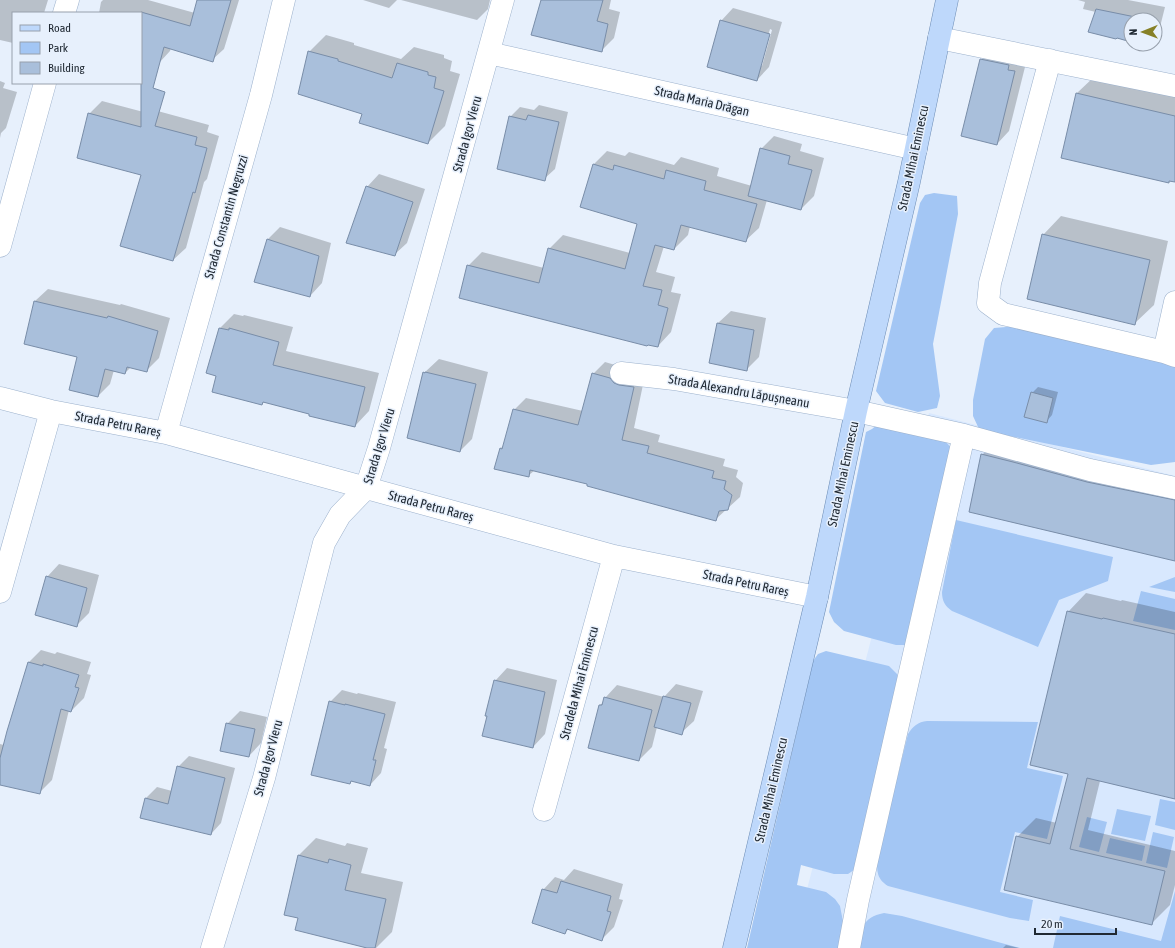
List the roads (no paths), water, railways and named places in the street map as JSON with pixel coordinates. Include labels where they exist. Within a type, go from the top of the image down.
[{"type":"main road","name":"Strada Mihai Eminescu","points":[[734,948],[817,597],[856,411],[916,149],[948,0]]},
{"type":"street","points":[[64,12],[68,0]]},
{"type":"street","name":"Strada Constantin Negruzzi","points":[[166,433],[261,95],[284,0]]},
{"type":"street","name":"Strada Igor Vieru","points":[[212,948],[264,778],[324,543],[340,515],[366,488],[379,448],[503,0]]},
{"type":"street","points":[[939,38],[1175,86]]},
{"type":"street","name":"Strada Maria Drăgan","points":[[489,53],[916,149]]},
{"type":"street","points":[[1050,60],[990,284],[988,304],[1003,314],[1170,354],[1175,302]]},
{"type":"street","points":[[0,246],[44,84]]},
{"type":"street","name":"Strada Alexandru Lăpușneanu","points":[[621,373],[674,379],[856,411],[964,435],[1090,470],[1175,488]]},
{"type":"street","name":"Strada Petru Rareș","points":[[0,398],[51,411],[166,433],[614,556],[817,597]]},
{"type":"street","points":[[0,592],[51,411]]},
{"type":"street","points":[[849,948],[858,900],[964,435]]},
{"type":"street","name":"Stradela Mihai Eminescu","points":[[544,810],[614,556]]}]
